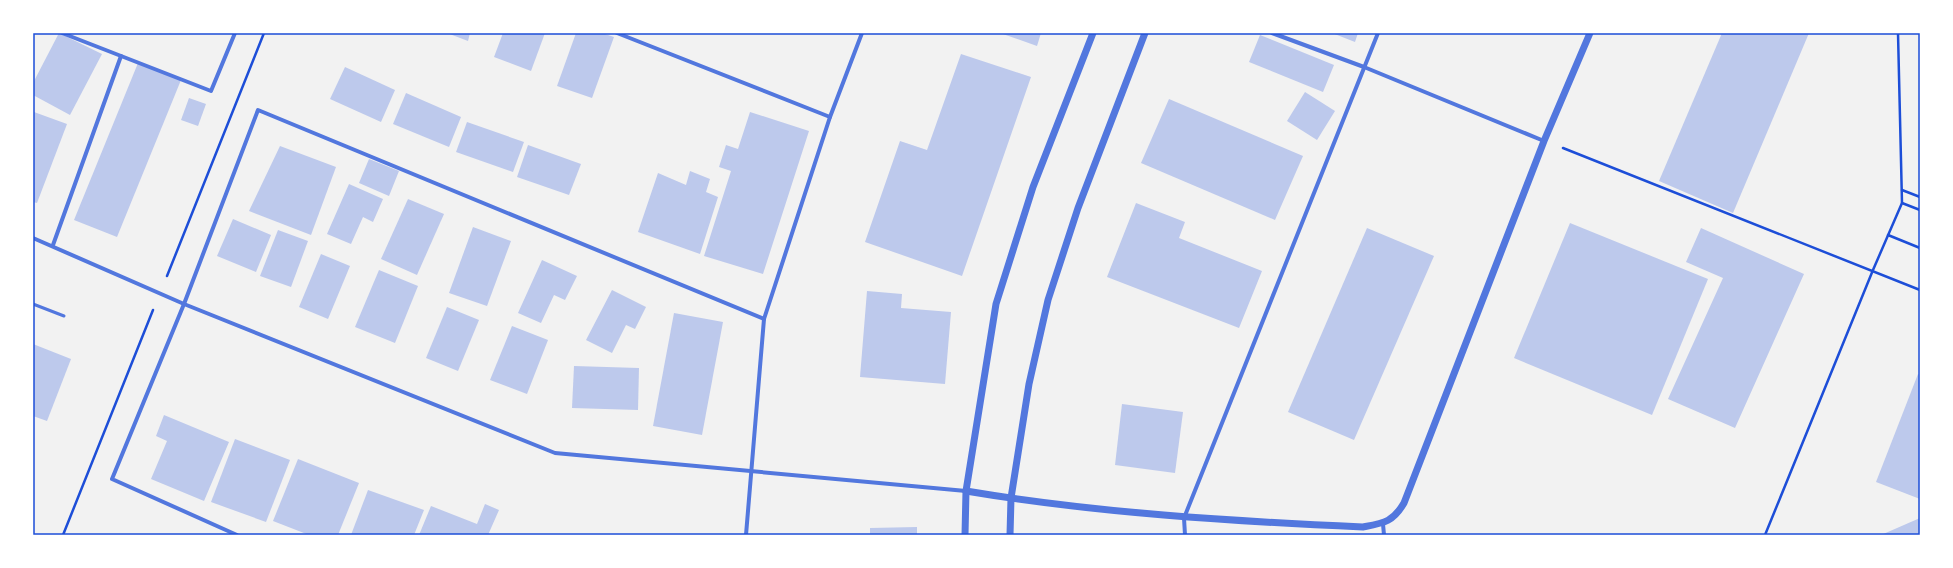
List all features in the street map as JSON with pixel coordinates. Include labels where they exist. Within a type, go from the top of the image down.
[{"type":"street","points":[[62,33],[211,91],[235,33]]},
{"type":"street","points":[[618,33],[830,117]]},
{"type":"street","points":[[746,535],[764,319],[830,117],[862,33]]},
{"type":"street","points":[[965,535],[966,491],[996,304],[1033,188],[1093,33]]},
{"type":"street","points":[[1010,535],[1011,498],[1029,384],[1048,300],[1078,208],[1145,33]]},
{"type":"street","points":[[1272,33],[1364,67],[1544,140]]},
{"type":"street","points":[[1185,535],[1184,518],[1378,33]]},
{"type":"street","points":[[33,238],[53,245],[184,304],[555,454],[751,470],[966,491],[1011,498],[1184,518],[1363,527],[1383,524],[1397,515],[1404,503],[1544,140],[1590,33]]},
{"type":"street","points":[[53,245],[121,56]]},
{"type":"street","points":[[237,535],[112,479],[184,304],[258,110],[764,319]]},
{"type":"street","points":[[1383,524],[1384,535]]},
{"type":"lane","points":[[33,304],[64,316]]},
{"type":"path","points":[[1765,535],[1873,270],[1902,203],[1898,33]]},
{"type":"path","points":[[1544,140],[1920,290]]},
{"type":"path","points":[[1902,190],[1920,197]]},
{"type":"path","points":[[1902,203],[1920,210]]},
{"type":"path","points":[[1888,235],[1920,248]]},
{"type":"building","points":[[59,33],[102,54],[70,115],[33,95],[33,83]]},
{"type":"building","points":[[447,33],[470,33],[468,41]]},
{"type":"building","points":[[503,33],[545,33],[531,71],[494,57]]},
{"type":"building","points":[[576,33],[602,33],[614,37],[592,98],[557,86]]},
{"type":"building","points":[[1000,33],[1041,33],[1037,46]]},
{"type":"building","points":[[1332,33],[1358,33],[1355,42]]},
{"type":"building","points":[[1722,33],[1809,33],[1733,213],[1659,181]]},
{"type":"building","points":[[1260,35],[1334,65],[1323,92],[1249,62]]},
{"type":"building","points":[[961,54],[1031,77],[962,276],[865,242],[900,141],[927,150]]},
{"type":"building","points":[[138,63],[181,80],[117,237],[74,220]]},
{"type":"building","points":[[345,67],[395,90],[381,122],[330,99]]},
{"type":"building","points":[[1305,92],[1335,111],[1317,140],[1287,121]]},
{"type":"building","points":[[406,93],[461,117],[449,147],[393,124]]},
{"type":"building","points":[[189,98],[206,104],[198,126],[181,120]]},
{"type":"building","points":[[1169,99],[1303,156],[1275,220],[1141,163]]},
{"type":"building","points":[[34,112],[67,124],[37,203],[33,202]]},
{"type":"building","points":[[750,112],[809,131],[763,274],[704,256],[731,171],[719,167],[726,145],[738,149]]},
{"type":"building","points":[[467,122],[524,142],[513,172],[456,152]]},
{"type":"building","points":[[528,145],[581,164],[569,195],[517,177]]},
{"type":"building","points":[[280,146],[336,167],[311,235],[249,211]]},
{"type":"building","points":[[369,159],[399,171],[389,196],[359,183]]},
{"type":"building","points":[[690,171],[710,179],[706,192],[718,197],[700,254],[638,232],[658,173],[686,185]]},
{"type":"building","points":[[349,184],[383,199],[373,222],[363,217],[351,244],[327,234]]},
{"type":"building","points":[[408,199],[444,214],[417,275],[381,259]]},
{"type":"building","points":[[1136,203],[1185,222],[1179,238],[1262,271],[1239,328],[1107,277]]},
{"type":"building","points":[[233,219],[271,235],[256,272],[217,256]]},
{"type":"building","points":[[1570,223],[1708,279],[1652,415],[1514,358]]},
{"type":"building","points":[[473,227],[511,241],[487,306],[449,293]]},
{"type":"building","points":[[1367,228],[1434,256],[1354,440],[1288,412]]},
{"type":"building","points":[[1701,228],[1804,274],[1735,428],[1668,399],[1723,278],[1686,262]]},
{"type":"building","points":[[278,230],[308,241],[291,287],[260,276]]},
{"type":"building","points":[[321,254],[350,266],[328,319],[299,307]]},
{"type":"building","points":[[542,260],[577,276],[565,300],[554,295],[541,323],[518,313]]},
{"type":"building","points":[[379,270],[418,286],[395,343],[355,327]]},
{"type":"building","points":[[612,290],[646,307],[635,329],[626,325],[612,353],[586,340]]},
{"type":"building","points":[[867,291],[902,294],[901,308],[951,312],[945,384],[860,377]]},
{"type":"building","points":[[447,307],[479,320],[458,371],[426,358]]},
{"type":"building","points":[[674,313],[723,322],[702,435],[653,426]]},
{"type":"building","points":[[512,326],[548,340],[527,394],[490,380]]},
{"type":"building","points":[[33,344],[71,359],[47,421],[33,416]]},
{"type":"building","points":[[574,366],[639,368],[638,410],[572,408]]},
{"type":"building","points":[[1918,374],[1920,375],[1920,499],[1876,482]]},
{"type":"building","points":[[1122,404],[1183,412],[1175,473],[1115,465]]},
{"type":"building","points":[[164,415],[229,442],[204,501],[151,479],[167,441],[156,436]]},
{"type":"building","points":[[235,439],[290,460],[266,522],[211,502]]},
{"type":"building","points":[[298,459],[359,483],[338,535],[309,535],[273,521]]},
{"type":"building","points":[[368,490],[424,510],[414,535],[351,535]]},
{"type":"building","points":[[485,504],[499,510],[488,535],[419,535],[431,506],[477,524]]},
{"type":"building","points":[[1920,518],[1920,535],[1881,535]]},
{"type":"building","points":[[917,527],[917,535],[870,535],[870,528]]}]
